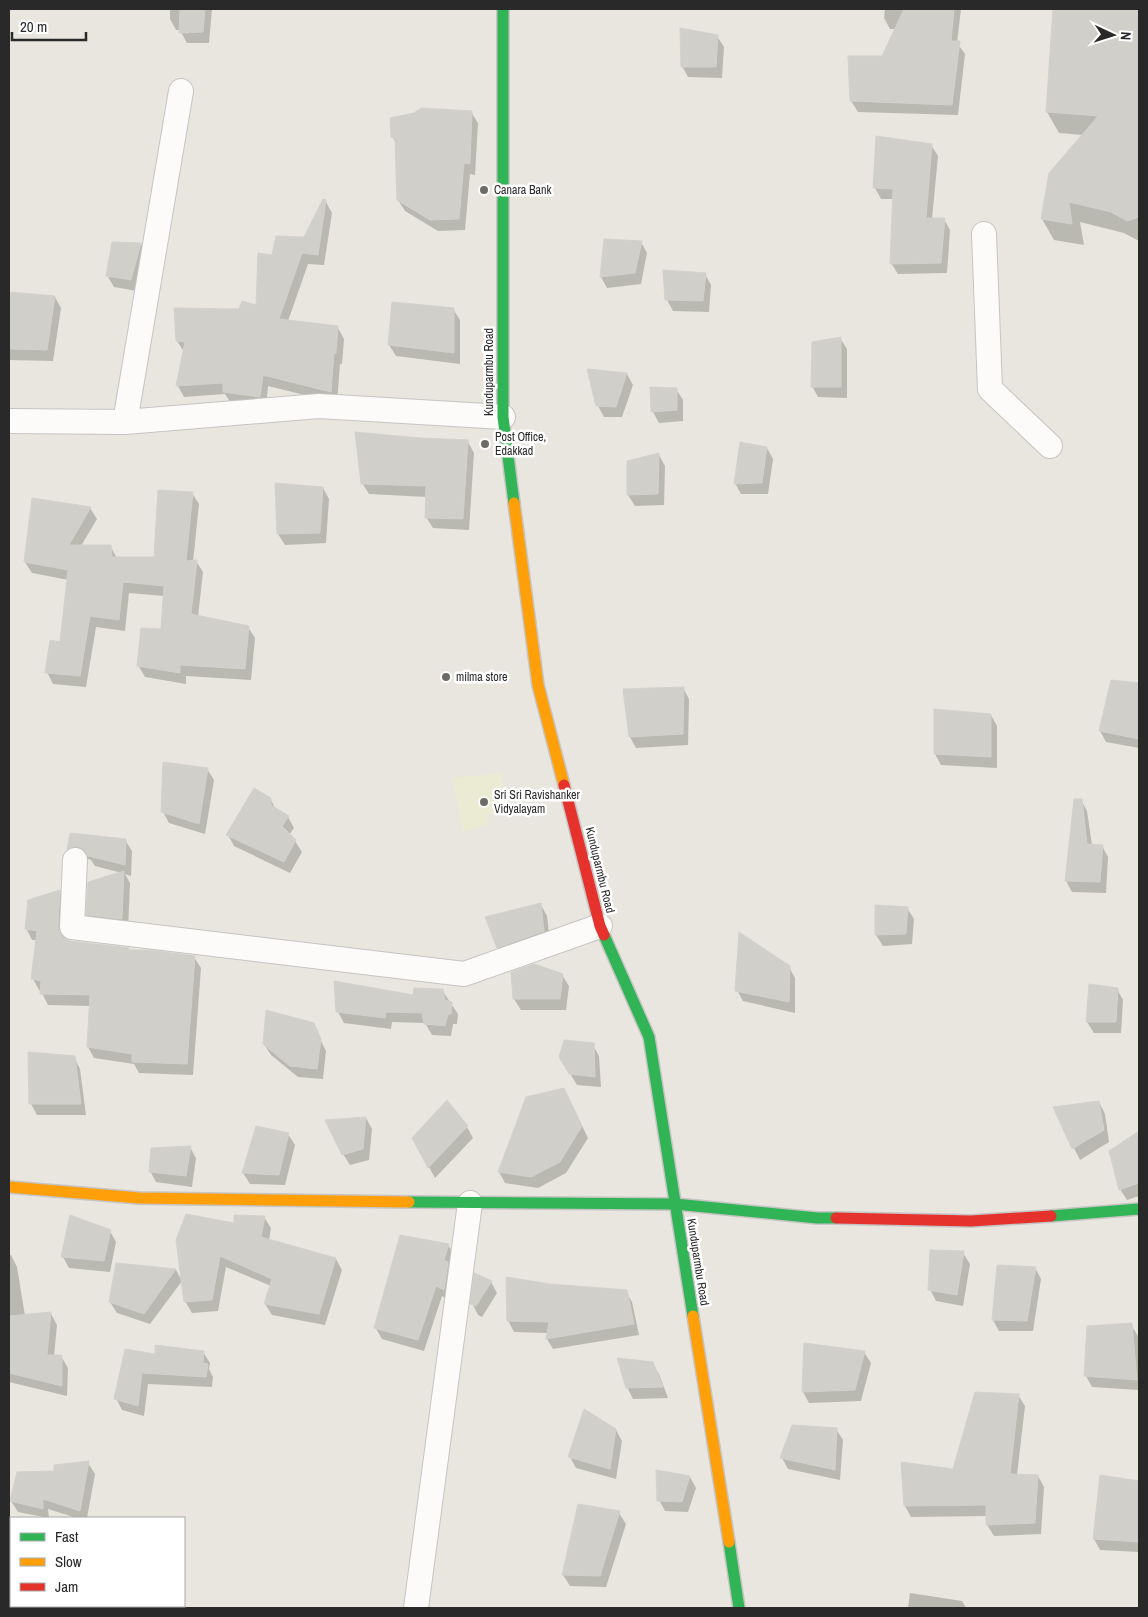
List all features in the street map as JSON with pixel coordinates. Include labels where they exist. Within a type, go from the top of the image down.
[{"type":"main road","name":"Kunduparmbu Road","points":[[503,9],[503,417],[538,685],[600,926],[649,1037],[739,1608]]},
{"type":"main road","points":[[9,1187],[139,1198],[675,1204],[817,1218],[972,1221],[1139,1209]]},
{"type":"street","points":[[126,422],[181,91]]},
{"type":"street","points":[[984,234],[990,388],[1050,446]]},
{"type":"street","points":[[9,421],[126,422],[319,406],[503,417]]},
{"type":"street","points":[[75,860],[72,927],[464,974],[600,926]]},
{"type":"street","points":[[416,1608],[470,1203]]},
{"type":"shaded area","name":"Sri Sri Ravishanker Vidyalayam","points":[[501,773],[504,794],[510,794],[511,810],[487,815],[489,824],[463,832],[452,778]]},
{"type":"building","points":[[180,9],[205,9],[203,32],[179,33]]},
{"type":"building","points":[[904,9],[954,9],[951,41],[960,41],[952,105],[850,101],[848,56],[882,56]]},
{"type":"building","points":[[1053,9],[1139,9],[1139,217],[1127,221],[1111,212],[1069,202],[1072,224],[1041,219],[1049,173],[1098,116],[1046,112]]},
{"type":"building","points":[[680,28],[718,35],[716,67],[681,67]]},
{"type":"building","points":[[421,108],[472,111],[470,164],[464,163],[459,219],[430,220],[397,200],[395,138],[391,137],[390,118],[414,113]]},
{"type":"building","points":[[876,136],[932,144],[926,218],[945,218],[941,263],[890,264],[893,189],[873,188]]},
{"type":"building","points":[[323,199],[326,200],[318,255],[302,253],[279,319],[338,326],[331,392],[263,375],[260,397],[223,392],[223,383],[176,386],[185,342],[176,341],[174,308],[239,309],[242,301],[256,305],[258,253],[272,255],[276,236],[304,237]]},
{"type":"building","points":[[604,239],[642,241],[635,273],[600,277]]},
{"type":"building","points":[[112,242],[141,243],[131,280],[106,276]]},
{"type":"building","points":[[663,270],[706,273],[703,301],[665,300]]},
{"type":"building","points":[[11,292],[55,296],[47,350],[9,349],[9,304]]},
{"type":"building","points":[[392,302],[454,308],[454,353],[388,345]]},
{"type":"building","points":[[841,337],[841,387],[811,387],[812,342]]},
{"type":"building","points":[[587,369],[627,373],[616,407],[596,406]]},
{"type":"building","points":[[650,387],[677,388],[677,410],[651,412]]},
{"type":"building","points":[[355,432],[468,440],[463,519],[425,518],[426,486],[361,484]]},
{"type":"building","points":[[740,442],[767,447],[762,483],[734,484]]},
{"type":"building","points":[[659,453],[658,494],[627,495],[627,461]]},
{"type":"building","points":[[275,483],[323,487],[320,533],[277,534]]},
{"type":"building","points":[[158,490],[193,492],[186,561],[197,560],[191,614],[249,626],[245,669],[180,665],[180,673],[137,666],[141,628],[161,629],[164,586],[123,582],[119,620],[90,616],[80,676],[45,673],[50,640],[60,642],[68,570],[24,562],[32,498],[91,507],[69,545],[111,545],[112,557],[154,557]]},
{"type":"building","points":[[1111,680],[1139,683],[1139,739],[1099,731]]},
{"type":"building","points":[[684,687],[683,734],[629,737],[623,689]]},
{"type":"building","points":[[934,709],[991,714],[991,757],[934,754]]},
{"type":"building","points":[[163,762],[208,768],[199,824],[161,812]]},
{"type":"building","points":[[254,788],[271,798],[271,805],[289,816],[282,826],[296,840],[284,862],[226,835]]},
{"type":"building","points":[[1074,799],[1082,799],[1087,844],[1103,845],[1100,882],[1065,881]]},
{"type":"building","points":[[70,833],[126,839],[125,865],[88,856],[83,849],[76,846],[67,849]]},
{"type":"building","points":[[124,871],[122,919],[86,915],[88,882]]},
{"type":"building","points":[[60,890],[58,927],[64,938],[70,941],[129,948],[128,950],[148,950],[195,956],[187,1064],[132,1062],[132,1054],[87,1047],[90,995],[40,994],[41,981],[31,979],[37,931],[25,929],[28,900]]},
{"type":"building","points":[[541,903],[544,931],[497,948],[485,917]]},
{"type":"building","points":[[875,905],[908,907],[906,934],[875,935]]},
{"type":"building","points":[[739,932],[790,966],[789,1002],[735,991]]},
{"type":"building","points":[[534,964],[563,974],[560,999],[513,999],[511,972]]},
{"type":"building","points":[[334,981],[413,995],[414,988],[443,989],[445,1000],[452,1002],[451,1014],[448,1014],[445,1026],[424,1024],[422,1013],[386,1012],[385,1018],[336,1012]]},
{"type":"building","points":[[1089,984],[1118,988],[1116,1022],[1086,1022]]},
{"type":"building","points":[[266,1010],[314,1023],[321,1039],[317,1069],[290,1066],[263,1044]]},
{"type":"building","points":[[564,1040],[594,1043],[595,1077],[569,1074],[559,1057]]},
{"type":"building","points":[[28,1052],[75,1056],[81,1104],[29,1104]]},
{"type":"building","points":[[564,1088],[582,1126],[560,1162],[531,1177],[498,1172],[526,1097]]},
{"type":"building","points":[[447,1100],[468,1126],[428,1168],[412,1138]]},
{"type":"building","points":[[1099,1101],[1104,1130],[1072,1149],[1053,1107]]},
{"type":"building","points":[[366,1117],[363,1149],[342,1155],[325,1120]]},
{"type":"building","points":[[256,1126],[289,1133],[279,1175],[242,1173]]},
{"type":"building","points":[[1139,1131],[1139,1183],[1119,1190],[1109,1151]]},
{"type":"building","points":[[191,1146],[186,1176],[149,1172],[151,1148]]},
{"type":"building","points":[[186,1214],[234,1223],[234,1215],[265,1216],[261,1237],[336,1258],[319,1314],[264,1304],[272,1279],[220,1256],[212,1300],[184,1302],[176,1240]]},
{"type":"building","points":[[70,1215],[111,1230],[104,1261],[61,1257]]},
{"type":"building","points":[[400,1235],[449,1244],[444,1260],[448,1262],[444,1290],[436,1286],[418,1340],[374,1328]]},
{"type":"building","points":[[930,1250],[964,1251],[957,1295],[928,1290]]},
{"type":"building","points":[[116,1263],[176,1269],[144,1314],[109,1302]]},
{"type":"building","points":[[997,1265],[1036,1267],[1027,1321],[992,1320]]},
{"type":"building","points":[[474,1273],[492,1281],[476,1306],[470,1304]]},
{"type":"building","points":[[506,1277],[550,1284],[627,1290],[634,1324],[546,1339],[549,1322],[507,1321]]},
{"type":"building","points":[[51,1312],[47,1355],[62,1355],[62,1386],[9,1373],[9,1316]]},
{"type":"building","points":[[1132,1323],[1137,1380],[1084,1376],[1087,1326]]},
{"type":"building","points":[[804,1343],[865,1351],[855,1390],[802,1392]]},
{"type":"building","points":[[155,1345],[204,1351],[203,1363],[208,1364],[206,1377],[142,1373],[138,1406],[114,1399],[125,1349],[155,1354]]},
{"type":"building","points":[[617,1358],[653,1362],[663,1387],[626,1388]]},
{"type":"building","points":[[975,1392],[1019,1394],[1010,1474],[1038,1475],[1035,1523],[986,1525],[986,1505],[904,1506],[901,1462],[953,1469]]},
{"type":"building","points":[[584,1409],[616,1429],[610,1469],[568,1457]]},
{"type":"building","points":[[792,1425],[837,1428],[835,1470],[780,1458]]},
{"type":"building","points":[[89,1461],[80,1511],[43,1499],[43,1509],[10,1501],[17,1472],[54,1471],[54,1465]]},
{"type":"building","points":[[656,1470],[690,1476],[682,1502],[657,1501]]},
{"type":"building","points":[[1100,1475],[1139,1481],[1139,1542],[1093,1539]]},
{"type":"building","points":[[578,1504],[620,1511],[600,1576],[562,1575]]},
{"type":"traffic: fast","points":[[503,9],[503,417],[514,503]]},
{"type":"traffic: fast","points":[[604,935],[649,1037],[693,1316]]},
{"type":"traffic: fast","points":[[409,1202],[675,1204],[817,1218],[836,1218]]},
{"type":"traffic: fast","points":[[1051,1216],[1139,1209]]},
{"type":"traffic: fast","points":[[729,1542],[739,1608]]},
{"type":"traffic: slow","points":[[514,503],[538,685],[564,785]]},
{"type":"traffic: slow","points":[[9,1187],[139,1198],[409,1202]]},
{"type":"traffic: slow","points":[[693,1316],[729,1542]]},
{"type":"traffic: jam","points":[[564,785],[600,926],[604,935]]},
{"type":"traffic: jam","points":[[836,1218],[971,1221],[1051,1216]]},
{"type":"place","name":"Canara Bank","points":[[484,190]]},
{"type":"place","name":"Post Office, Edakkad","points":[[485,444]]},
{"type":"place","name":"milma store","points":[[446,677]]},
{"type":"place","name":"Sri Sri Ravishanker Vidyalayam","points":[[484,802]]}]
